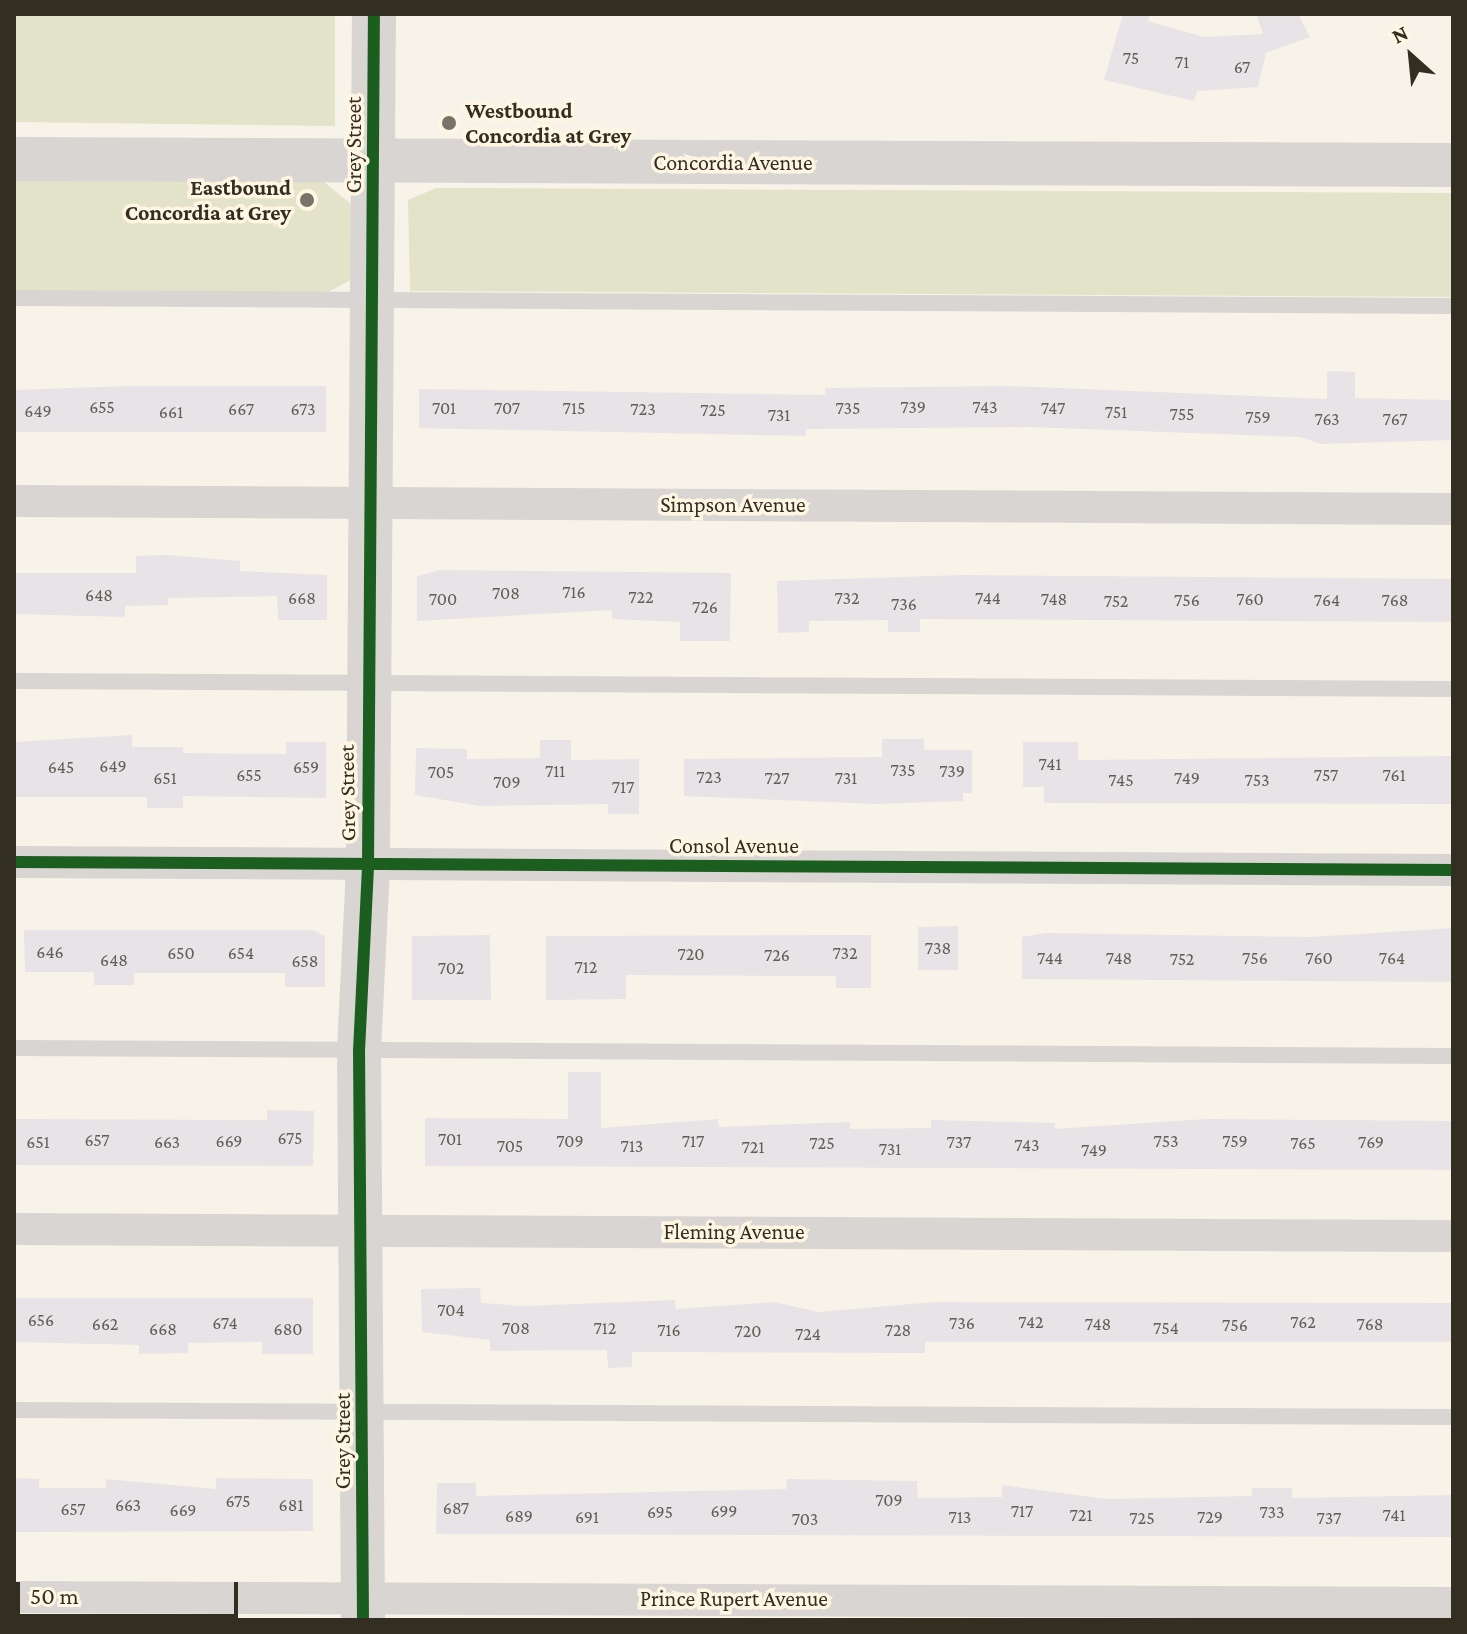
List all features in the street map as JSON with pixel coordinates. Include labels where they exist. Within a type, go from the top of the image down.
[{"type":"street","name":"Grey Street","points":[[363,1609],[363,1230],[359,1051],[368,864],[366,684],[375,300],[374,14]]},
{"type":"street","name":"Concordia Avenue","points":[[14,159],[1453,165]]},
{"type":"street","name":"Simpson Avenue","points":[[14,501],[1453,509]]},
{"type":"street","name":"Consol Avenue","points":[[14,862],[1453,870]]},
{"type":"street","name":"Fleming Avenue","points":[[14,1229],[1453,1236]]},
{"type":"street","name":"Prince Rupert Avenue","points":[[14,1597],[363,1609],[1453,1603]]},
{"type":"lane","points":[[14,298],[1453,306]]},
{"type":"lane","points":[[14,681],[1453,689]]},
{"type":"lane","points":[[14,1048],[1453,1056]]},
{"type":"lane","points":[[14,1410],[1453,1417]]},
{"type":"green space","points":[[335,14],[335,126],[14,122],[14,15]]},
{"type":"green space","points":[[14,180],[323,181],[352,205],[351,280],[326,293],[14,291]]},
{"type":"green space","points":[[436,188],[1453,193],[1453,297],[410,291],[408,200]]},
{"type":"building","points":[[1123,14],[1150,14],[1148,21],[1204,37],[1263,34],[1256,14],[1298,14],[1310,37],[1266,53],[1258,87],[1197,91],[1194,101],[1104,80]]},
{"type":"building","points":[[1327,371],[1355,372],[1355,398],[1453,400],[1453,440],[1321,444],[1300,437],[1030,427],[806,429],[806,436],[419,428],[419,389],[825,395],[825,388],[1007,386],[1327,399]]},
{"type":"building","points":[[129,386],[326,386],[326,432],[14,432],[14,390]]},
{"type":"building","points":[[167,555],[240,561],[240,571],[327,575],[327,620],[278,620],[277,596],[168,598],[168,605],[125,606],[125,617],[14,614],[14,573],[136,573],[136,556]]},
{"type":"building","points":[[440,570],[731,573],[730,641],[680,641],[680,622],[612,619],[612,610],[417,621],[417,576]]},
{"type":"building","points":[[963,575],[1453,579],[1453,622],[920,619],[920,632],[888,632],[888,620],[809,621],[809,632],[778,633],[777,581]]},
{"type":"building","points":[[132,735],[132,747],[183,747],[183,753],[286,754],[286,742],[326,742],[326,798],[183,796],[183,808],[147,808],[147,797],[14,797],[14,742]]},
{"type":"building","points":[[882,739],[924,739],[924,750],[972,750],[972,793],[963,793],[963,801],[875,804],[684,796],[684,759],[882,757]]},
{"type":"building","points":[[540,740],[571,740],[571,760],[639,759],[639,814],[608,814],[608,804],[480,806],[415,795],[416,748],[467,749],[467,759],[540,758]]},
{"type":"building","points":[[1023,742],[1078,742],[1078,760],[1453,756],[1453,804],[1044,803],[1044,787],[1023,787]]},
{"type":"building","points":[[958,926],[958,970],[918,970],[918,927]]},
{"type":"building","points":[[1453,928],[1453,982],[1022,979],[1022,937],[1046,933],[1311,937]]},
{"type":"building","points":[[24,930],[313,930],[325,936],[325,987],[285,987],[285,973],[134,973],[134,985],[94,985],[94,972],[25,972]]},
{"type":"building","points":[[490,935],[491,1000],[412,1000],[412,936]]},
{"type":"building","points":[[871,935],[871,988],[836,988],[836,976],[626,975],[626,999],[546,1000],[546,936]]},
{"type":"building","points":[[568,1072],[601,1072],[601,1128],[718,1119],[719,1127],[850,1122],[850,1129],[931,1128],[931,1120],[1055,1123],[1055,1129],[1207,1119],[1453,1121],[1453,1170],[425,1166],[425,1118],[568,1119]]},
{"type":"building","points":[[267,1110],[314,1111],[313,1166],[14,1165],[14,1119],[267,1120]]},
{"type":"building","points":[[480,1288],[481,1303],[524,1306],[675,1300],[676,1309],[774,1302],[818,1312],[935,1302],[1453,1303],[1453,1342],[925,1342],[925,1353],[632,1352],[632,1367],[608,1368],[607,1350],[490,1351],[490,1340],[422,1332],[421,1289]]},
{"type":"building","points":[[14,1298],[313,1298],[313,1354],[262,1354],[262,1342],[188,1343],[188,1353],[139,1354],[139,1345],[14,1342]]},
{"type":"building","points":[[14,1478],[39,1479],[39,1488],[106,1488],[106,1479],[216,1489],[216,1478],[313,1479],[313,1531],[14,1532]]},
{"type":"building","points":[[787,1479],[917,1481],[918,1498],[1002,1497],[1002,1485],[1106,1499],[1252,1496],[1252,1488],[1292,1488],[1292,1498],[1453,1495],[1453,1537],[436,1534],[437,1483],[476,1483],[476,1496],[786,1489]]},
{"type":"cycle path","points":[[363,1620],[359,1051],[368,864],[374,14]]},
{"type":"cycle path","points":[[14,862],[1453,870]]},
{"type":"place","name":"Westbound Concordia at Grey","points":[[449,123]]},
{"type":"place","name":"Eastbound Concordia at Grey","points":[[307,200]]}]
